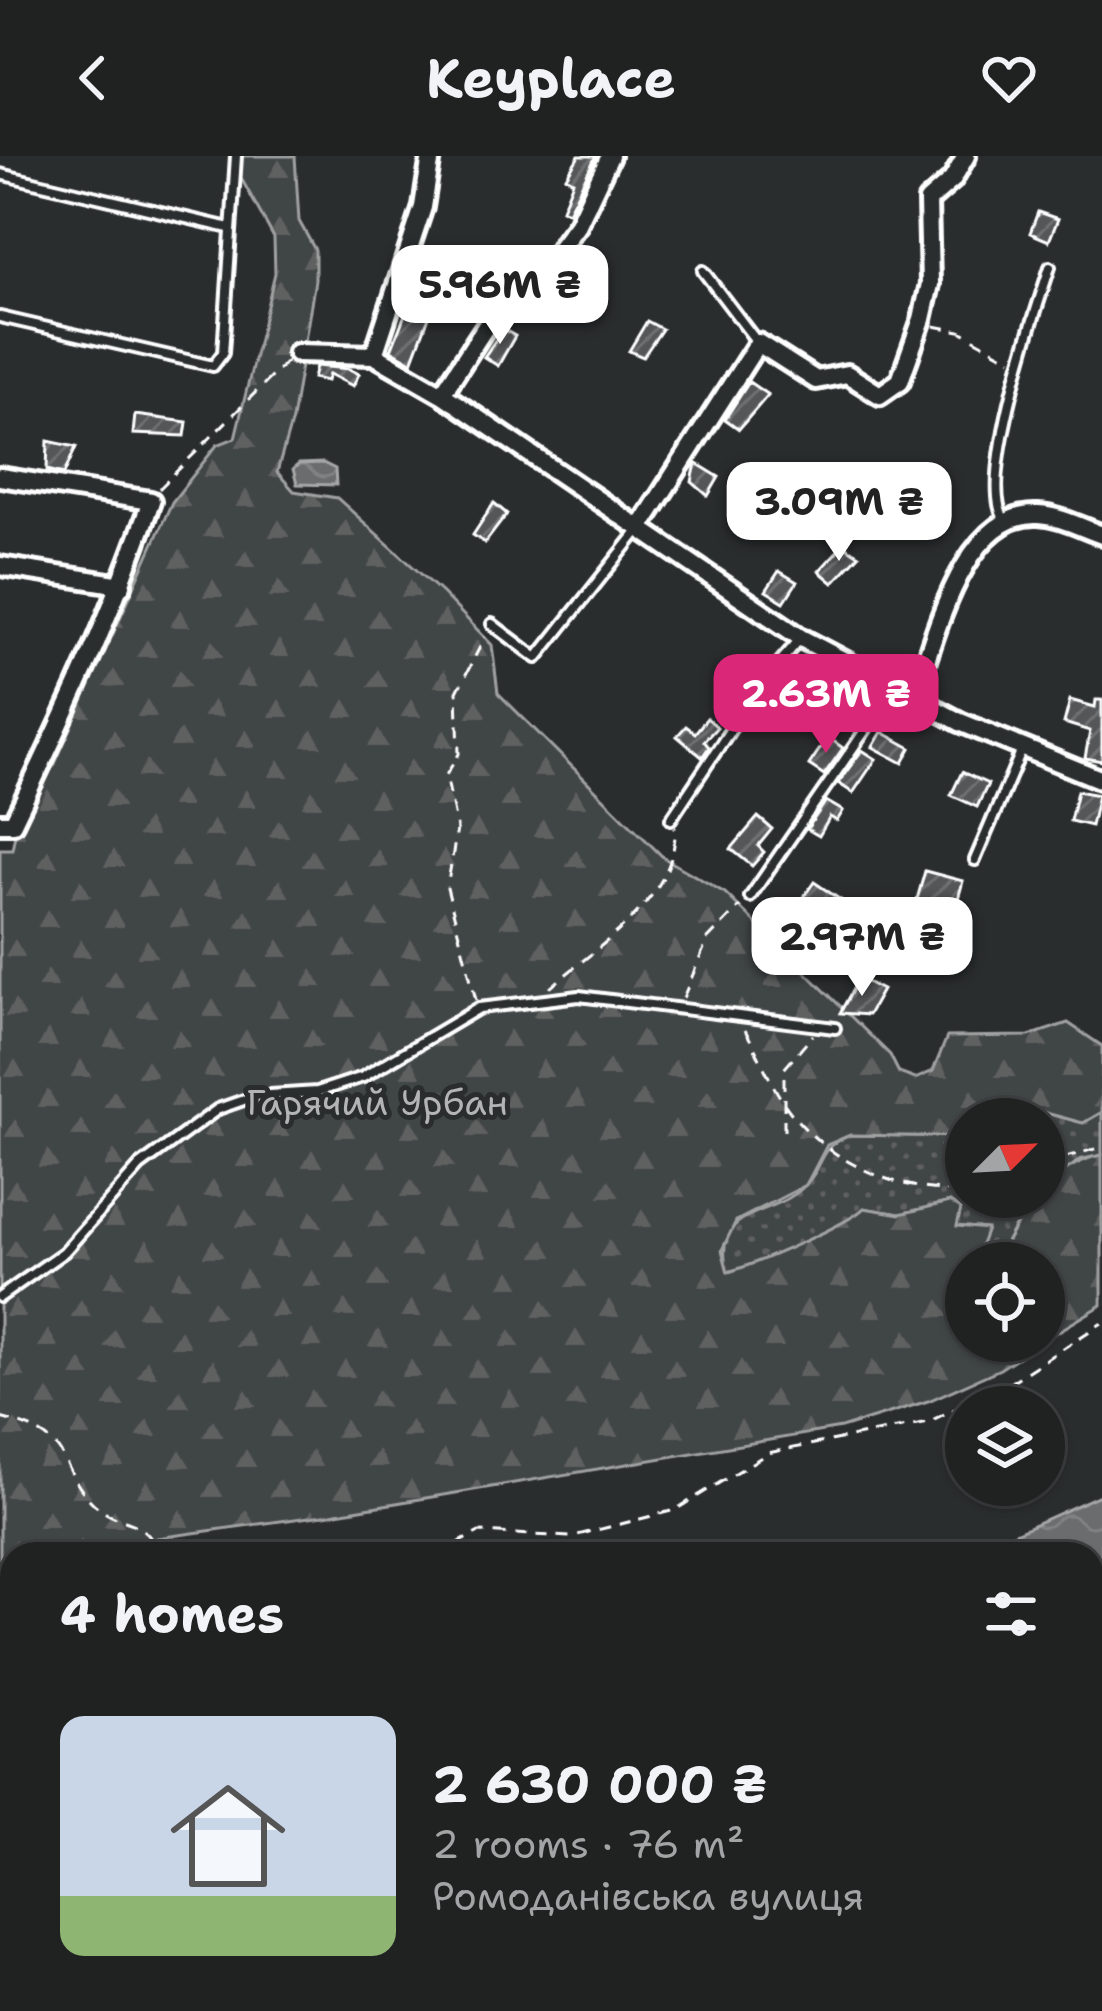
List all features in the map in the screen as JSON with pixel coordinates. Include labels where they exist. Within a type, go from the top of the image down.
[{"type":"street","points":[[374,355],[423,207],[431,156]]},
{"type":"street","points":[[442,394],[503,299],[549,263],[578,224],[610,156]]},
{"type":"street","points":[[639,530],[758,344],[816,380],[847,374],[880,395],[899,381],[930,284],[928,201],[952,180],[967,156]]},
{"type":"street","points":[[297,352],[374,355],[442,394],[801,638],[893,690],[1102,780]]},
{"type":"street","points":[[0,477],[152,501],[122,585],[13,823],[0,823]]},
{"type":"street","points":[[913,699],[960,573],[980,542],[1005,520],[1036,514],[1102,535]]},
{"type":"street","points":[[0,566],[122,585]]},
{"type":"lane","points":[[0,316],[213,366],[223,353],[236,156]]},
{"type":"lane","points":[[0,174],[229,228]]},
{"type":"lane","points":[[1005,520],[999,512],[1002,452],[1020,362],[1050,267]]},
{"type":"lane","points":[[703,271],[758,344]]},
{"type":"lane","points":[[492,624],[537,658],[639,530]]},
{"type":"lane","points":[[671,819],[761,683],[801,638]]},
{"type":"lane","points":[[750,897],[893,690]]},
{"type":"lane","points":[[975,860],[1024,745]]},
{"type":"lane","points":[[0,1297],[64,1252],[140,1166],[218,1109],[254,1096],[316,1092],[363,1077],[478,1009],[539,997],[680,1005],[738,1018],[830,1028]]},
{"type":"path","points":[[922,319],[1020,362]]},
{"type":"path","points":[[152,501],[184,460],[237,416],[297,352]]},
{"type":"path","points":[[478,1009],[447,888],[457,830],[446,775],[459,754],[457,692],[492,624]]},
{"type":"path","points":[[539,997],[640,909],[671,868],[676,831],[671,819]]},
{"type":"path","points":[[680,1005],[692,966],[708,939],[750,897]]},
{"type":"path","points":[[738,1018],[784,1099],[827,1145],[881,1180],[945,1188]]},
{"type":"path","points":[[784,1131],[784,1069],[804,1041],[830,1028]]},
{"type":"path","points":[[1065,1157],[1102,1147]]},
{"type":"path","points":[[459,1542],[479,1532],[570,1537],[675,1510],[768,1454],[876,1437],[928,1422],[1011,1382],[1102,1323]]},
{"type":"path","points":[[0,1418],[59,1446],[93,1503],[142,1526],[152,1542]]},
{"type":"green space","name":"Гарячий Урбан","points":[[238,156],[295,156],[299,221],[315,250],[315,280],[292,420],[277,472],[294,491],[337,498],[442,593],[492,645],[498,693],[664,858],[725,893],[890,1055],[899,1073],[915,1079],[933,1071],[947,1037],[1029,1036],[1068,1023],[1102,1046],[1102,1112],[1083,1123],[1065,1118],[1065,1098],[945,1098],[945,1137],[850,1135],[827,1145],[806,1185],[736,1221],[722,1250],[728,1272],[799,1244],[864,1208],[900,1214],[945,1203],[945,1218],[959,1218],[957,1226],[987,1229],[982,1242],[945,1242],[945,1362],[1011,1362],[1000,1369],[962,1386],[945,1386],[945,1393],[928,1401],[841,1428],[146,1542],[0,1542],[0,849],[12,849],[22,799],[54,766],[172,502],[217,445],[235,438],[275,273],[274,238],[236,169]]},
{"type":"green space","points":[[1102,1112],[1102,1155],[1079,1160],[1065,1172],[1065,1118],[1083,1123]]},
{"type":"green space","points":[[850,1135],[945,1137],[945,1203],[900,1214],[864,1208],[799,1244],[727,1272],[728,1234],[737,1223],[794,1195],[839,1140]]},
{"type":"green space","points":[[1102,1155],[1102,1305],[1065,1327],[1065,1242],[1006,1242],[1020,1218],[1065,1218],[1065,1171]]},
{"type":"green space","points":[[954,1218],[1020,1218],[1006,1242],[981,1242],[986,1229],[956,1226]]},
{"type":"water","points":[[323,463],[335,469],[336,485],[297,484],[293,469],[299,464]]},
{"type":"water","points":[[1102,1494],[1102,1542],[995,1542]]},
{"type":"building","points":[[579,156],[596,156],[568,212],[562,209],[573,181],[566,177]]},
{"type":"building","points":[[1038,212],[1058,219],[1049,241],[1030,233]]},
{"type":"building","points":[[409,304],[430,314],[412,362],[391,350]]},
{"type":"building","points":[[647,321],[662,329],[643,357],[629,351]]},
{"type":"building","points":[[503,329],[515,336],[498,366],[484,357]]},
{"type":"building","points":[[316,366],[359,374],[353,386],[329,374],[327,381],[313,378]]},
{"type":"building","points":[[749,382],[768,395],[739,429],[725,419]]},
{"type":"building","points":[[135,415],[187,422],[185,436],[133,434]]},
{"type":"building","points":[[48,441],[76,447],[64,474],[47,470]]},
{"type":"building","points":[[696,463],[719,477],[708,496],[692,482]]},
{"type":"building","points":[[494,503],[507,514],[485,543],[473,535]]},
{"type":"building","points":[[843,545],[859,555],[833,583],[819,571]]},
{"type":"building","points":[[779,571],[797,582],[784,602],[766,591]]},
{"type":"building","points":[[1070,700],[1095,707],[1096,700],[1102,700],[1102,761],[1085,758],[1090,731],[1064,723]]},
{"type":"building","points":[[707,718],[717,727],[704,741],[709,747],[702,757],[677,736],[686,726],[695,733]]},
{"type":"building","points":[[882,732],[911,748],[903,763],[873,747]]},
{"type":"building","points":[[828,737],[843,748],[824,775],[809,765]]},
{"type":"building","points":[[862,750],[876,759],[853,793],[838,783]]},
{"type":"building","points":[[962,772],[988,784],[977,807],[951,795]]},
{"type":"building","points":[[1077,791],[1098,795],[1091,826],[1070,821]]},
{"type":"building","points":[[826,801],[843,811],[837,821],[830,817],[819,836],[807,829]]},
{"type":"building","points":[[758,817],[772,829],[758,846],[764,852],[752,866],[731,849]]},
{"type":"building","points":[[925,871],[963,881],[943,953],[905,942]]},
{"type":"building","points":[[814,882],[845,903],[822,936],[792,914]]},
{"type":"building","points":[[859,978],[882,990],[868,1015],[840,1013]]}]
